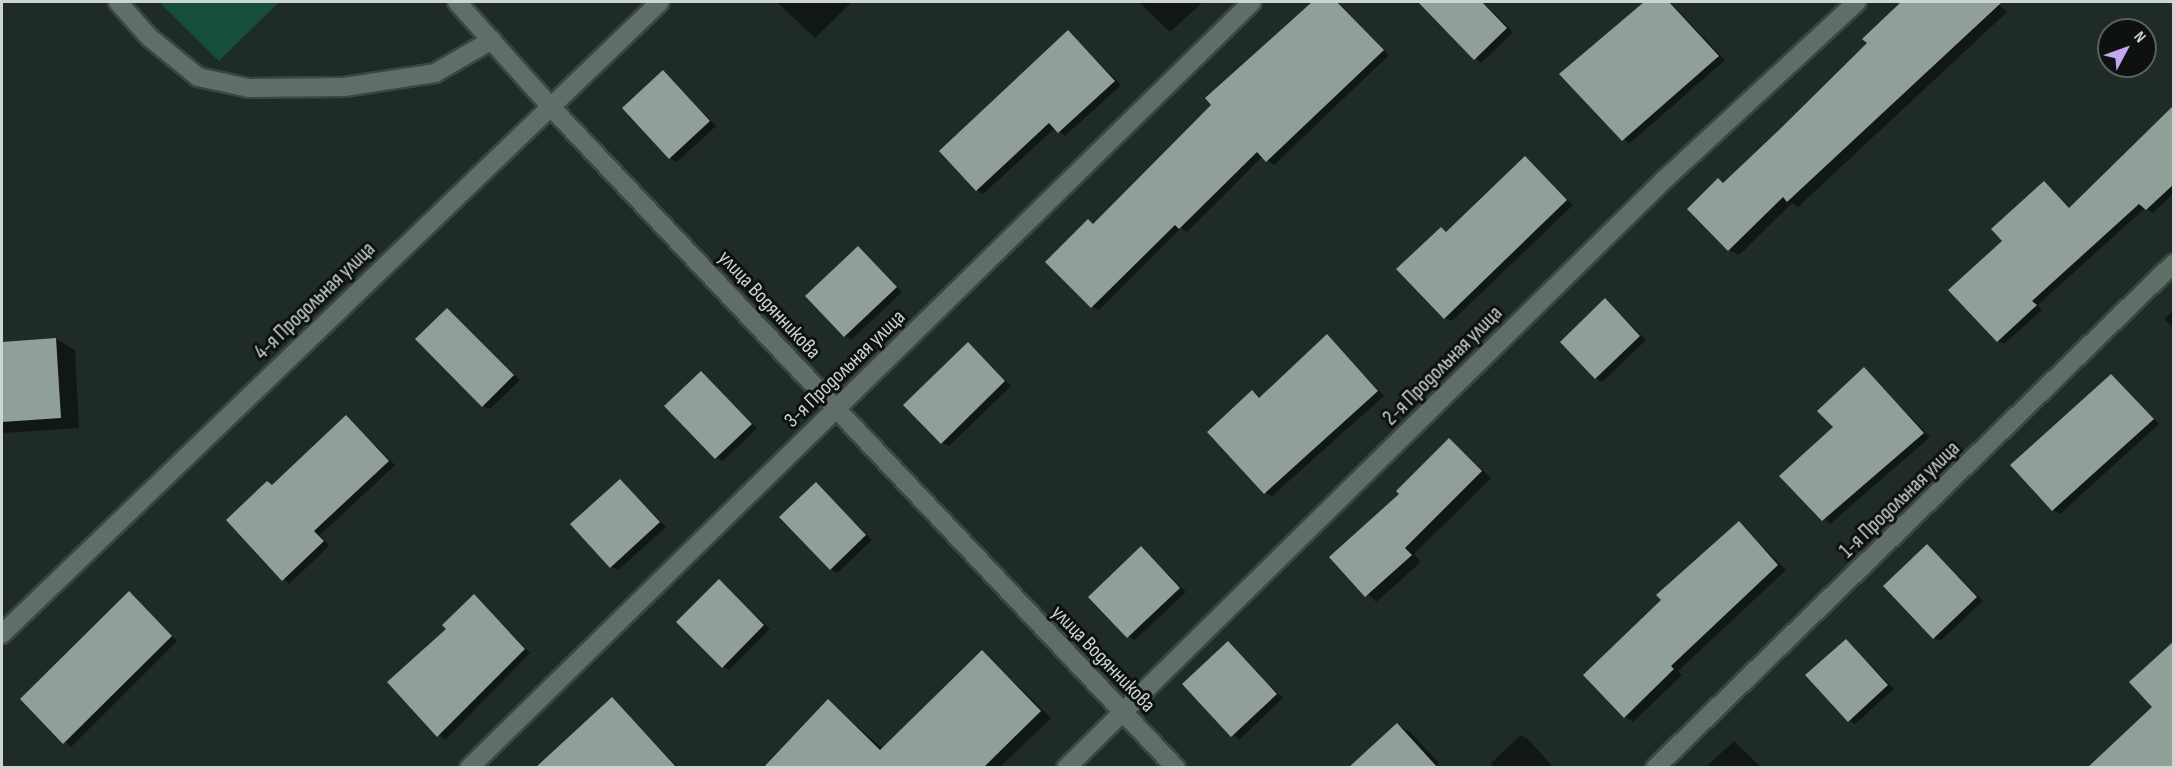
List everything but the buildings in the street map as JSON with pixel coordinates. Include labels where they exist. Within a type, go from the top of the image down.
[{"type":"street","points":[[118,2],[149,37],[198,77],[249,88],[344,87],[435,73],[492,40]]},
{"type":"street","name":"улица Водянникова","points":[[457,2],[550,106],[1176,768]]},
{"type":"street","name":"4-я Продольная улица","points":[[2,634],[660,2]]},
{"type":"street","name":"3-я Продольная улица","points":[[469,768],[1252,2]]},
{"type":"street","name":"2-я Продольная улица","points":[[1066,768],[1665,179],[1857,2]]},
{"type":"street","name":"1-я Продольная улица","points":[[1655,768],[2174,263]]},
{"type":"green space","points":[[159,2],[279,2],[219,61]]}]
